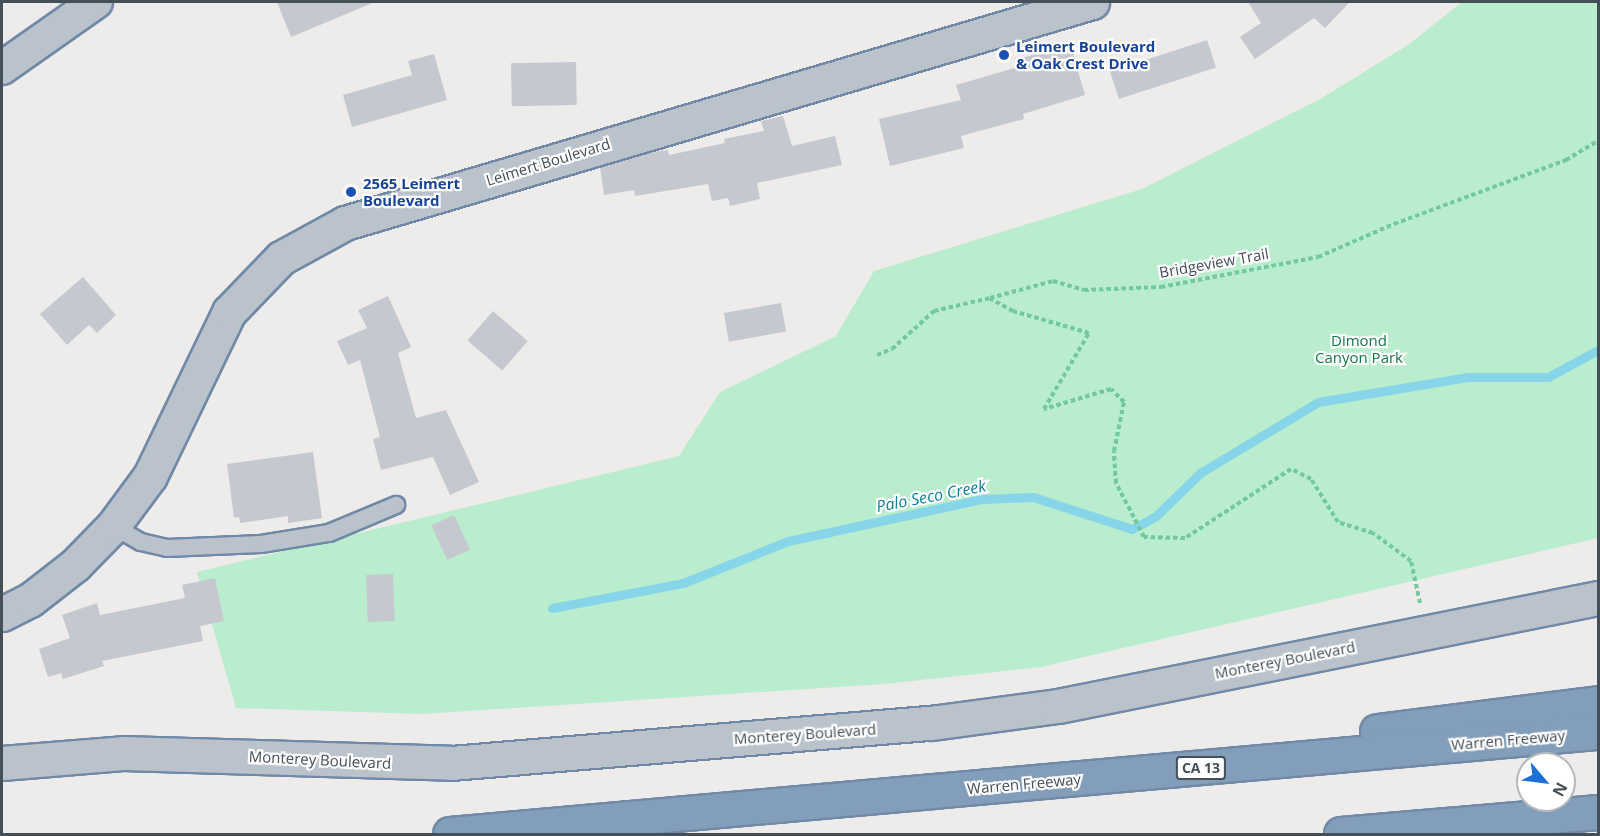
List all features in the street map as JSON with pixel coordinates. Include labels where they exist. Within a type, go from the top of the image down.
[{"type":"highway","points":[[804,804],[1599,702]]},
{"type":"highway","name":"Warren Freeway","points":[[450,834],[1599,732]]},
{"type":"highway","points":[[1341,834],[1599,812]]},
{"type":"street","points":[[2,68],[96,2]]},
{"type":"street","name":"Leimert Boulevard","points":[[2,614],[30,600],[75,565],[113,526],[150,476],[229,312],[281,258],[345,223],[1042,7],[1092,2]]},
{"type":"street","name":"Monterey Boulevard","points":[[2,763],[123,753],[451,763],[878,728],[1058,706],[1599,598]]},
{"type":"lane","points":[[113,526],[154,546],[261,544],[328,533],[396,505]]},
{"type":"path","name":"Bridgeview Trail","points":[[878,355],[892,350],[934,311],[1053,281],[1084,290],[1161,287],[1318,257],[1394,224],[1566,160],[1599,141]]},
{"type":"path","points":[[990,298],[1013,311],[1089,333],[1044,410],[1111,389],[1124,402],[1114,451],[1116,483],[1144,537],[1185,538],[1291,469],[1311,479],[1338,522],[1373,533],[1411,561],[1427,632]]},
{"type":"green space","name":"Dimond Canyon Park","points":[[1462,2],[1598,2],[1598,538],[1041,667],[884,684],[422,714],[236,708],[197,572],[679,456],[720,392],[836,336],[874,271],[1142,189],[1320,99],[1408,45]]},
{"type":"building","points":[[277,2],[375,2],[291,37]]},
{"type":"building","points":[[1248,2],[1350,2],[1325,28],[1314,18],[1255,59],[1240,37],[1261,23]]},
{"type":"building","points":[[1207,40],[1216,68],[1119,99],[1110,72]]},
{"type":"building","points":[[1070,44],[1085,95],[1023,114],[1024,119],[961,136],[964,148],[890,166],[879,119],[961,100],[956,85],[1021,66],[1019,59]]},
{"type":"building","points":[[434,54],[447,100],[352,127],[343,95],[412,75],[408,61]]},
{"type":"building","points":[[576,62],[577,105],[512,106],[511,63]]},
{"type":"building","points":[[783,116],[792,146],[835,136],[842,165],[757,183],[760,199],[730,206],[728,198],[712,201],[708,184],[635,196],[634,190],[604,195],[600,167],[648,153],[668,150],[669,155],[725,143],[724,139],[764,131],[761,121]]},
{"type":"building","points":[[83,277],[116,315],[97,333],[89,325],[67,345],[40,314]]},
{"type":"building","points":[[388,296],[411,347],[398,353],[416,418],[446,410],[479,482],[450,495],[433,457],[381,470],[373,439],[380,437],[360,360],[348,365],[337,341],[367,328],[358,310]]},
{"type":"building","points":[[781,303],[786,332],[729,342],[724,313]]},
{"type":"building","points":[[493,311],[528,341],[502,371],[467,340]]},
{"type":"building","points":[[313,452],[322,518],[288,523],[288,516],[240,523],[239,517],[234,518],[227,464]]},
{"type":"building","points":[[454,515],[470,549],[447,560],[431,526]]},
{"type":"building","points":[[393,574],[395,621],[368,622],[366,575]]},
{"type":"building","points":[[215,578],[224,621],[200,626],[203,641],[102,661],[104,666],[63,679],[61,673],[48,677],[39,649],[70,638],[62,615],[97,603],[100,615],[185,598],[182,585]]},
{"type":"waterway","name":"Palo Seco Creek","points":[[552,608],[683,583],[788,541],[983,499],[1033,497],[1132,529],[1156,516],[1200,473],[1318,402],[1467,377],[1548,377],[1598,350]]},
{"type":"place","name":"Leimert Boulevard & Oak Crest Drive","points":[[1004,55]]},
{"type":"place","name":"2565 Leimert Boulevard","points":[[351,192]]}]
